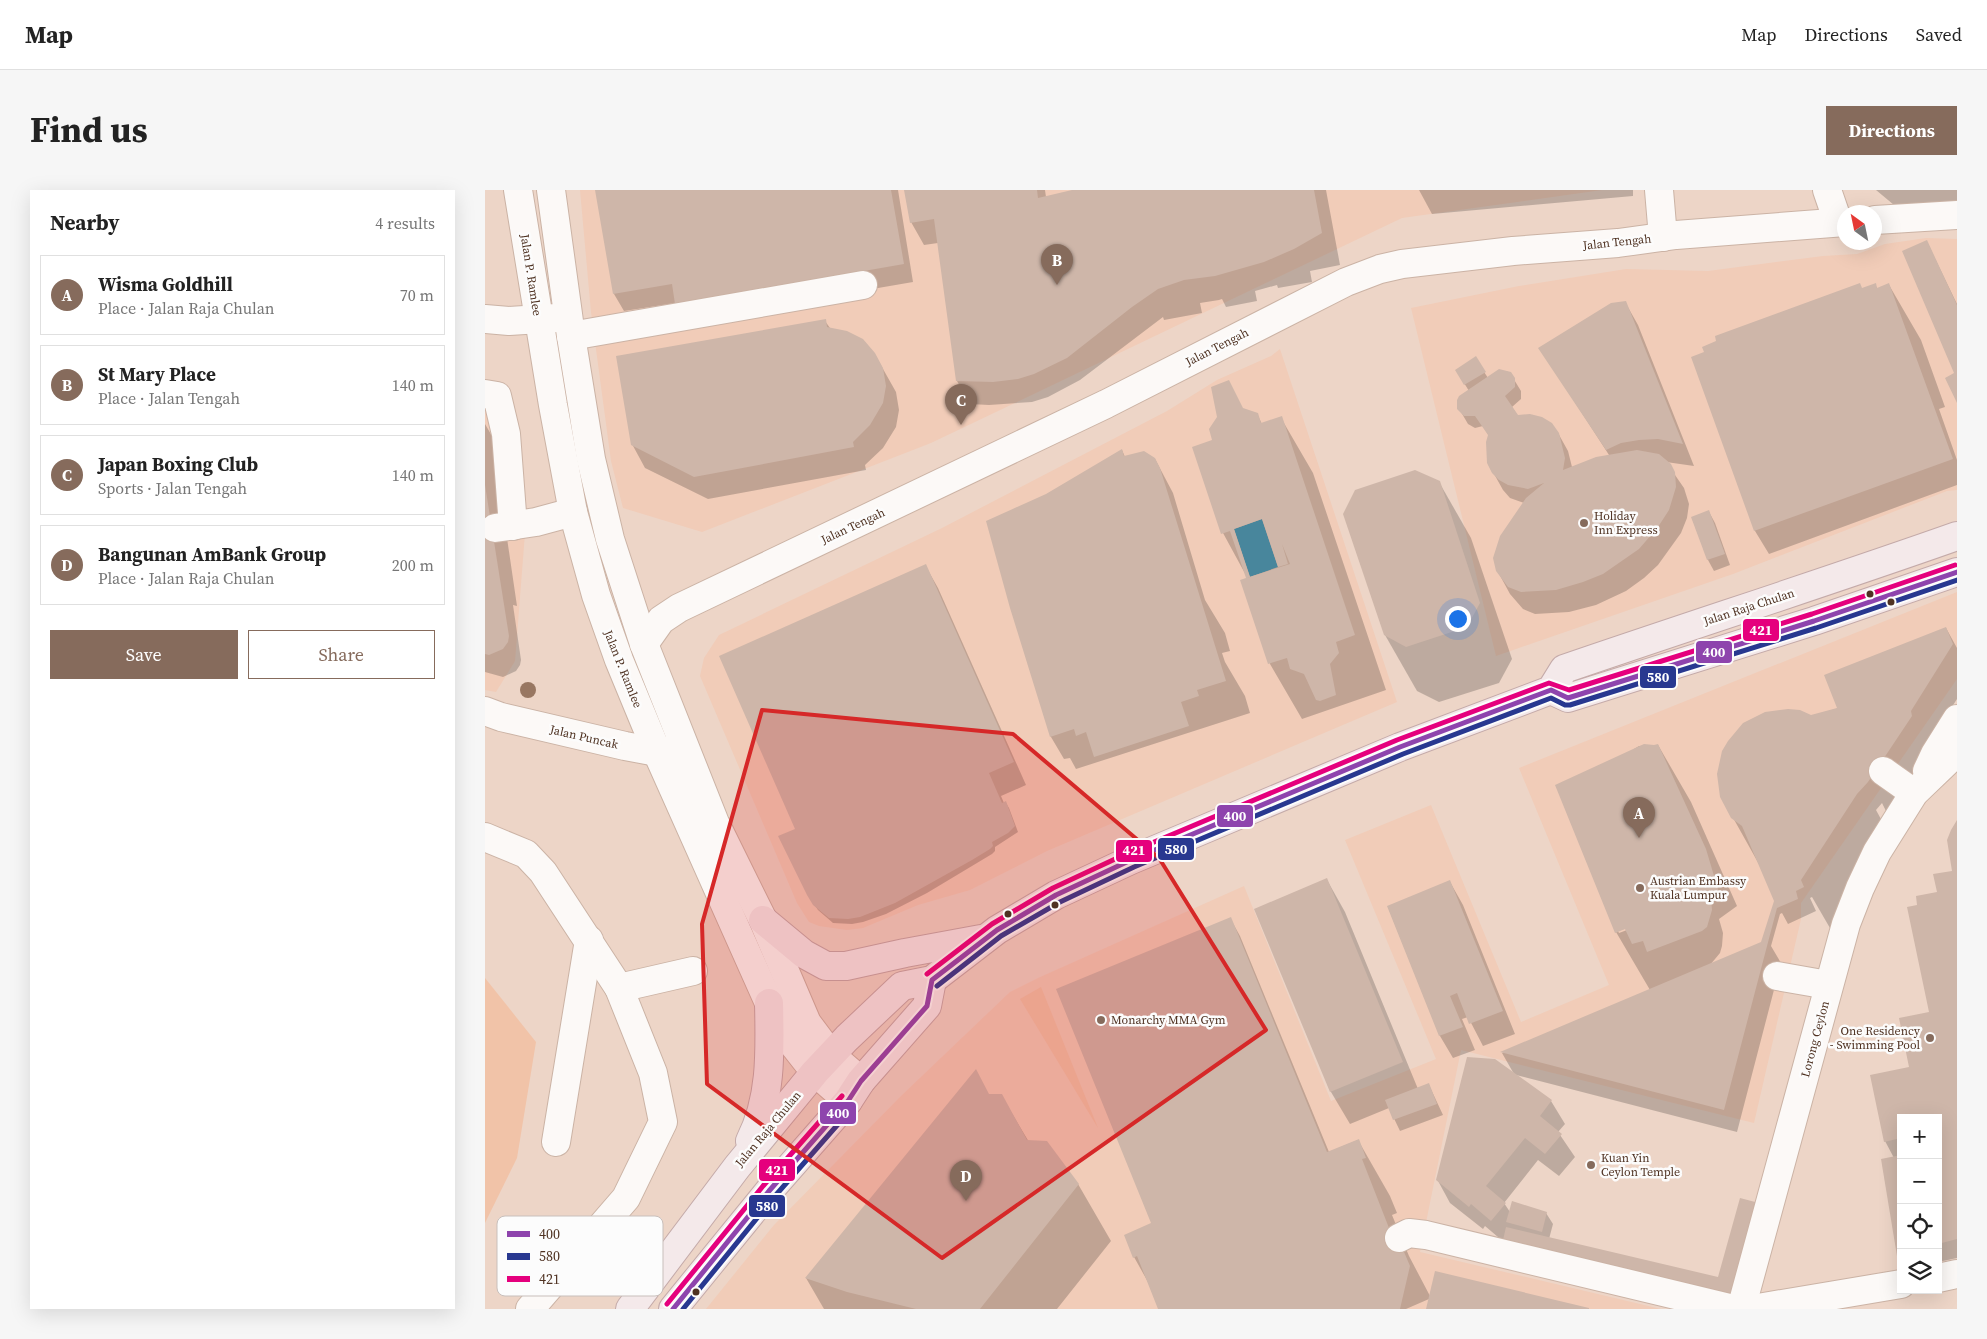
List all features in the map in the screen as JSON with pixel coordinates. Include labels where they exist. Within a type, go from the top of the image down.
[{"type":"main road","name":"Jalan Raja Chulan","points":[[663,1265],[737,1166],[823,1063],[902,986],[932,980],[984,939],[1056,895],[1175,840],[1400,747],[1551,690],[1564,669],[1729,612],[1817,585],[1957,536]]},
{"type":"main road","points":[[1551,690],[1568,698],[1814,622],[1957,572]]},
{"type":"main road","points":[[763,920],[804,954],[826,966],[846,966],[984,939]]},
{"type":"main road","points":[[673,1309],[769,1191],[927,1006],[932,980]]},
{"type":"main road","points":[[737,1166],[757,1127],[768,1085],[769,1003]]},
{"type":"main road","name":"Jalan Raja Chulan","points":[[630,1309],[640,1296]]},
{"type":"street","points":[[1659,190],[1663,237]]},
{"type":"street","points":[[1827,190],[1837,213]]},
{"type":"street","points":[[519,195],[551,192]]},
{"type":"street","name":"Jalan P. Ramlee","points":[[551,192],[591,460],[610,538],[644,644],[684,748],[715,823],[763,920],[823,1063]]},
{"type":"street","name":"Jalan P. Ramlee","points":[[519,195],[573,512],[593,587],[609,634],[657,752],[769,1003],[785,1034],[823,1063],[855,1091]]},
{"type":"street","points":[[1882,220],[1957,215]]},
{"type":"street","name":"Jalan Tengah","points":[[644,644],[661,620],[679,608],[1106,404],[1346,282],[1380,269],[1402,264],[1513,251],[1837,222]]},
{"type":"street","points":[[485,319],[539,320],[570,327],[863,285]]},
{"type":"street","points":[[485,394],[497,396],[506,434],[504,527],[573,512]]},
{"type":"street","name":"Jalan Puncak","points":[[485,711],[501,717],[657,752],[684,748]]},
{"type":"street","name":"Lorong Ceylon","points":[[1741,1309],[1845,924],[1877,852],[1918,788],[1935,754],[1957,719]]},
{"type":"street","name":"Lorong Ceylon","points":[[1918,788],[1957,752]]},
{"type":"street","points":[[1883,771],[1918,788]]},
{"type":"street","points":[[485,837],[526,854],[543,872],[619,988],[653,1073],[663,1122],[626,1198],[610,1216]]},
{"type":"street","points":[[556,1142],[589,940]]},
{"type":"street","points":[[619,988],[693,971]]},
{"type":"street","points":[[1777,976],[1828,985]]},
{"type":"street","points":[[1399,1238],[1409,1233],[1426,1235],[1734,1309]]},
{"type":"street","points":[[1942,1277],[1957,1274]]},
{"type":"street","points":[[1751,1309],[1897,1285]]},
{"type":"street","points":[[530,1309],[541,1296]]},
{"type":"highlighted area","points":[[762,710],[1013,734],[1159,858],[1266,1030],[942,1258],[707,1084],[702,924]]},
{"type":"shaded area","points":[[580,190],[1602,190],[1402,218],[931,443],[702,532],[623,508],[611,461],[591,312]]},
{"type":"shaded area","points":[[1926,238],[1957,239],[1957,490],[1947,491],[1733,574],[1496,656],[1411,308],[1519,286],[1626,269],[1708,271],[1823,256],[1857,254],[1868,250],[1882,250],[1882,245]]},
{"type":"shaded area","points":[[1280,349],[1397,702],[1047,851],[970,890],[918,905],[863,928],[847,930],[819,926],[809,922],[797,903],[700,676],[704,658],[719,635],[942,528],[1167,411],[1217,380],[1271,356]]},
{"type":"shaded area","points":[[485,387],[525,533],[515,661],[496,692],[485,690]]},
{"type":"shaded area","points":[[1957,592],[1957,679],[1801,903],[1801,919],[1754,1123],[1461,1050],[1420,1252],[1661,1309],[706,1309],[774,1225],[900,1097],[1010,992],[1244,886],[1331,1101],[1436,1059],[1345,840],[1431,805],[1521,1022],[1609,985],[1519,768]]},
{"type":"shaded area","points":[[485,978],[536,1042],[517,1158],[485,1223]]},
{"type":"shaded area","points":[[1041,987],[1098,1128],[1020,999]]},
{"type":"water","points":[[1262,519],[1278,567],[1250,577],[1234,529]]},
{"type":"building","points":[[595,190],[891,190],[904,264],[675,304],[672,284],[613,294]]},
{"type":"building","points":[[904,190],[1037,190],[1038,198],[1072,190],[1314,190],[1322,233],[1294,249],[1264,262],[1215,276],[1184,280],[1158,289],[1067,358],[1034,374],[1018,379],[993,382],[956,381],[934,219],[910,223]]},
{"type":"building","points":[[1927,240],[1957,305],[1957,403],[1945,378],[1954,373],[1902,251]]},
{"type":"building","points":[[1860,283],[1862,288],[1876,283],[1877,288],[1889,283],[1953,459],[1754,531],[1691,357],[1704,352],[1702,347],[1716,341],[1715,336]]},
{"type":"building","points":[[1626,301],[1683,444],[1658,439],[1639,440],[1621,443],[1606,450],[1538,348],[1611,303]]},
{"type":"building","points":[[826,319],[827,327],[847,331],[863,339],[875,353],[883,368],[886,386],[883,403],[870,425],[853,442],[854,447],[694,477],[631,445],[616,356]]},
{"type":"building","points":[[1476,356],[1486,372],[1464,385],[1455,370]]},
{"type":"building","name":"Holiday Inn Express","points":[[1499,369],[1511,372],[1515,378],[1515,387],[1505,396],[1518,415],[1530,414],[1542,417],[1552,423],[1559,433],[1565,458],[1563,470],[1596,457],[1637,450],[1659,454],[1671,464],[1675,472],[1676,487],[1669,510],[1658,527],[1639,549],[1603,574],[1556,590],[1521,592],[1508,587],[1496,571],[1493,558],[1500,536],[1526,498],[1544,483],[1528,489],[1508,485],[1499,480],[1492,473],[1487,463],[1486,442],[1488,435],[1475,416],[1464,416],[1457,409],[1459,396]]},
{"type":"building","points":[[1229,380],[1243,408],[1258,413],[1261,423],[1282,416],[1355,635],[1336,642],[1339,653],[1330,664],[1336,695],[1320,701],[1316,700],[1304,674],[1290,669],[1287,658],[1268,664],[1240,580],[1246,578],[1230,531],[1221,534],[1192,447],[1212,440],[1209,429],[1217,417],[1211,387]],"holes":[[[1262,519],[1278,567],[1288,564],[1282,544],[1290,564],[1250,577],[1234,529]]]},
{"type":"building","points":[[1122,449],[1124,456],[1144,451],[1155,458],[1160,468],[1226,681],[1197,690],[1199,696],[1181,702],[1189,726],[1094,757],[1086,732],[1076,736],[1074,729],[1050,737],[1010,608],[986,521],[1046,494]]},
{"type":"building","points":[[1415,470],[1440,481],[1480,603],[1467,627],[1406,647],[1384,635],[1343,514],[1355,490]]},
{"type":"building","points":[[485,485],[509,636],[508,642],[503,649],[489,655],[485,654]]},
{"type":"building","points":[[1709,510],[1725,554],[1707,560],[1691,517]]},
{"type":"building","points":[[926,564],[1014,762],[989,773],[1002,803],[1006,801],[1015,826],[1008,833],[992,842],[993,846],[990,849],[895,903],[860,917],[848,919],[829,918],[813,905],[778,836],[795,829],[719,656]]},
{"type":"building","points":[[1946,627],[1953,644],[1911,711],[1912,716],[1868,782],[1857,794],[1801,880],[1804,887],[1796,891],[1798,899],[1777,908],[1724,1110],[1500,1052],[1761,942],[1774,901],[1742,826],[1731,818],[1720,797],[1717,774],[1722,751],[1743,723],[1765,712],[1788,709],[1800,710],[1811,715],[1837,708],[1824,675]]},
{"type":"building","points":[[1644,744],[1658,744],[1706,849],[1720,896],[1711,899],[1712,910],[1707,927],[1702,931],[1647,952],[1643,941],[1632,944],[1625,929],[1615,933],[1555,785]]},
{"type":"building","points":[[1957,820],[1957,1239],[1942,1243],[1942,1114],[1897,1114],[1897,1139],[1884,1142],[1870,1075],[1909,1067],[1899,1018],[1929,1012],[1907,907],[1917,905],[1916,896],[1937,892],[1933,874],[1952,871],[1947,840]]},
{"type":"building","points":[[1327,878],[1403,1062],[1330,1092],[1254,909]]},
{"type":"building","points":[[1450,880],[1503,1011],[1469,1024],[1457,993],[1450,996],[1463,1027],[1439,1036],[1387,906]]},
{"type":"building","points":[[1231,917],[1327,1152],[1359,1139],[1366,1158],[1362,1159],[1389,1228],[1393,1226],[1410,1266],[1400,1309],[1158,1309],[1137,1256],[1133,1258],[1124,1235],[1151,1223],[1056,989]]},
{"type":"building","points":[[1467,1057],[1495,1059],[1552,1100],[1540,1116],[1562,1134],[1545,1154],[1525,1138],[1486,1186],[1506,1203],[1491,1221],[1471,1204],[1469,1207],[1436,1180]]},
{"type":"building","points":[[976,1069],[989,1094],[1002,1094],[1027,1140],[1047,1141],[1079,1184],[980,1309],[916,1309],[847,1292],[805,1278]]},
{"type":"building","points":[[1429,1083],[1437,1104],[1393,1120],[1385,1100]]},
{"type":"building","points":[[1897,1156],[1897,1256],[1881,1159]]},
{"type":"building","points":[[1740,1198],[1759,1203],[1734,1294],[1503,1240],[1506,1227],[1718,1277]]},
{"type":"building","points":[[1512,1201],[1547,1212],[1542,1232],[1506,1222]]},
{"type":"building","points":[[1435,1271],[1589,1308],[1589,1309],[1426,1309]]},
{"type":"transit line","name":"421","points":[[927,974],[992,924],[1053,888],[1128,853],[1397,740],[1549,683],[1569,690],[1812,614],[1955,565]]},
{"type":"transit line","name":"400","points":[[673,1309],[769,1191],[848,1101],[861,1081],[927,1006],[932,980],[997,930],[1056,895],[1131,860],[1400,747],[1551,690],[1568,698],[1814,621],[1957,572]]},
{"type":"transit line","name":"580","points":[[937,986],[1001,936],[1060,902],[1134,867],[1403,754],[1551,698],[1565,705],[1570,705],[1816,628],[1957,580]]},
{"type":"transit line","name":"421","points":[[667,1304],[763,1186],[842,1096]]},
{"type":"transit line","name":"580","points":[[683,1309],[775,1196],[854,1106]]},
{"type":"place","name":"St Mary Place","points":[[1057,285]]},
{"type":"place","name":"Japan Boxing Club","points":[[961,425]]},
{"type":"place","name":"Holiday Inn Express","points":[[1584,523]]},
{"type":"place","name":"Wisma Goldhill","points":[[1639,838]]},
{"type":"place","name":"Austrian Embassy Kuala Lumpur","points":[[1640,888]]},
{"type":"place","name":"Monarchy MMA Gym","points":[[1101,1020]]},
{"type":"place","name":"One Residency - Swimming Pool","points":[[1930,1038]]},
{"type":"place","name":"Kuan Yin Ceylon Temple","points":[[1591,1165]]},
{"type":"place","name":"Bangunan AmBank Group","points":[[966,1201]]}]
